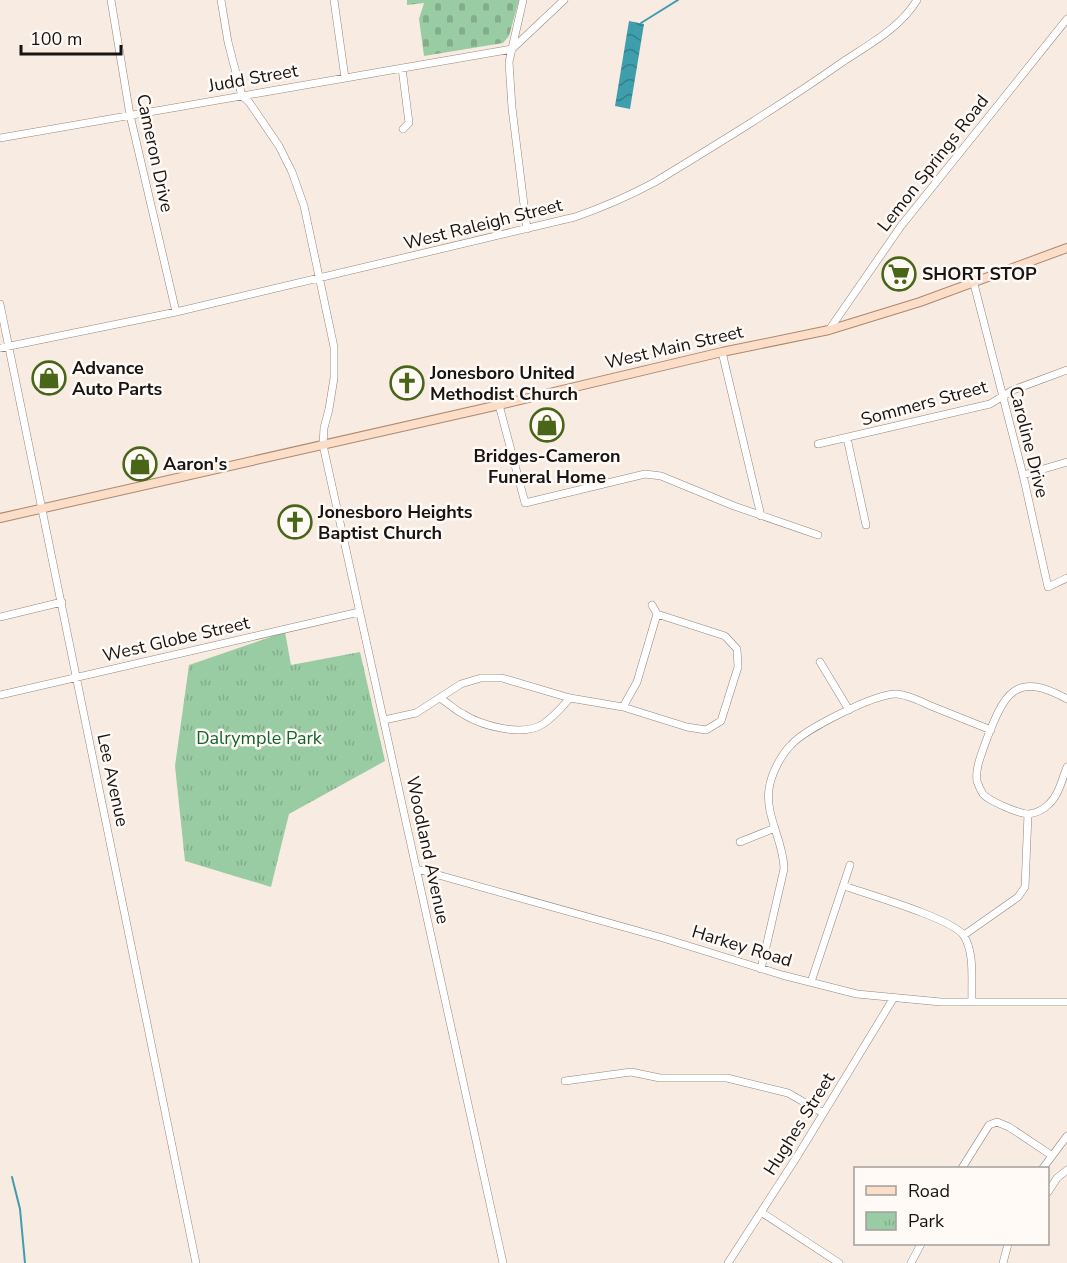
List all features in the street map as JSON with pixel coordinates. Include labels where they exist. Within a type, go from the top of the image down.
[{"type":"main road","name":"West Main Street","points":[[0,518],[722,352],[829,330],[974,284],[1067,248]]},
{"type":"street","name":"Cameron Drive","points":[[111,0],[130,115],[176,312]]},
{"type":"street","points":[[221,0],[228,42],[242,96],[249,102],[279,146],[292,172],[304,206],[334,347],[334,378],[323,445]]},
{"type":"street","points":[[334,0],[345,78]]},
{"type":"street","points":[[522,0],[512,49],[510,83],[527,229]]},
{"type":"street","points":[[512,49],[564,0]]},
{"type":"street","name":"West Raleigh Street","points":[[0,348],[176,312],[527,229],[604,207],[655,182],[756,121],[876,41],[911,10],[917,0]]},
{"type":"street","name":"Lemon Springs Road","points":[[829,330],[901,226],[1067,19]]},
{"type":"street","name":"Judd Street","points":[[0,138],[512,49]]},
{"type":"street","points":[[402,68],[410,123],[403,129]]},
{"type":"street","name":"Caroline Drive","points":[[974,284],[1023,474],[1048,587],[1067,578]]},
{"type":"street","name":"Lee Avenue","points":[[0,304],[195,1263]]},
{"type":"street","points":[[722,352],[761,516]]},
{"type":"street","name":"Sommers Street","points":[[818,444],[990,404],[1013,390],[1067,370]]},
{"type":"street","points":[[499,405],[525,502],[645,474],[660,476],[761,516],[818,535]]},
{"type":"street","points":[[847,438],[866,525]]},
{"type":"street","name":"Woodland Avenue","points":[[323,445],[503,1263]]},
{"type":"street","points":[[1023,474],[1067,462]]},
{"type":"street","points":[[0,617],[62,602]]},
{"type":"street","points":[[384,720],[416,713],[461,684],[481,678],[502,678],[570,698],[623,708],[687,727],[706,730],[721,721],[738,667],[737,649],[725,636],[657,614],[652,605]]},
{"type":"street","name":"West Globe Street","points":[[0,695],[359,612]]},
{"type":"street","points":[[623,708],[637,682],[657,614]]},
{"type":"street","points":[[820,662],[849,710]]},
{"type":"street","points":[[1067,699],[1033,686],[1018,689],[1006,696],[977,771],[983,794],[994,802],[1028,814],[1043,809],[1055,797],[1067,767]]},
{"type":"street","points":[[762,969],[784,869],[784,854],[775,828],[768,791],[784,752],[800,736],[849,710],[882,696],[898,694],[991,730]]},
{"type":"street","points":[[440,698],[464,715],[489,725],[513,730],[531,729],[542,725],[570,698]]},
{"type":"street","points":[[964,934],[1018,897],[1025,887],[1028,814]]},
{"type":"street","points":[[740,842],[775,828]]},
{"type":"street","points":[[811,982],[850,865]]},
{"type":"street","name":"Harkey Road","points":[[417,869],[663,938],[762,969],[857,994],[941,1002],[1067,1002]]},
{"type":"street","points":[[844,886],[941,921],[964,934],[970,955],[972,1001]]},
{"type":"street","name":"Hughes Street","points":[[728,1263],[893,999]]},
{"type":"street","points":[[565,1081],[631,1072],[660,1078],[727,1078],[788,1093],[823,1113]]},
{"type":"street","points":[[963,1167],[989,1125],[997,1122],[1009,1127],[1051,1155]]},
{"type":"street","points":[[1043,1167],[1067,1136]]},
{"type":"street","points":[[1049,1189],[1057,1178],[1067,1170]]},
{"type":"street","points":[[761,1212],[839,1263]]},
{"type":"street","points":[[910,1263],[920,1245]]},
{"type":"street","points":[[1003,1263],[1008,1245]]},
{"type":"green space","points":[[407,0],[519,0],[509,36],[503,43],[424,56],[419,19],[424,3],[407,5]]},
{"type":"green space","name":"Dalrymple Park","points":[[285,632],[291,665],[360,652],[385,761],[289,814],[271,887],[185,861],[175,766],[189,665]]},
{"type":"water","points":[[629,21],[644,24],[630,109],[615,106]]},
{"type":"waterway","points":[[641,23],[678,0]]},
{"type":"waterway","points":[[12,1177],[20,1209],[25,1263]]},
{"type":"place","name":"SHORT STOP","points":[[899,274]]},
{"type":"place","name":"Advance Auto Parts","points":[[49,378]]},
{"type":"place","name":"Jonesboro United Methodist Church","points":[[407,383]]},
{"type":"place","name":"Bridges-Cameron Funeral Home","points":[[547,425]]},
{"type":"place","name":"Aaron's","points":[[140,464]]},
{"type":"place","name":"Jonesboro Heights Baptist Church","points":[[295,522]]}]
